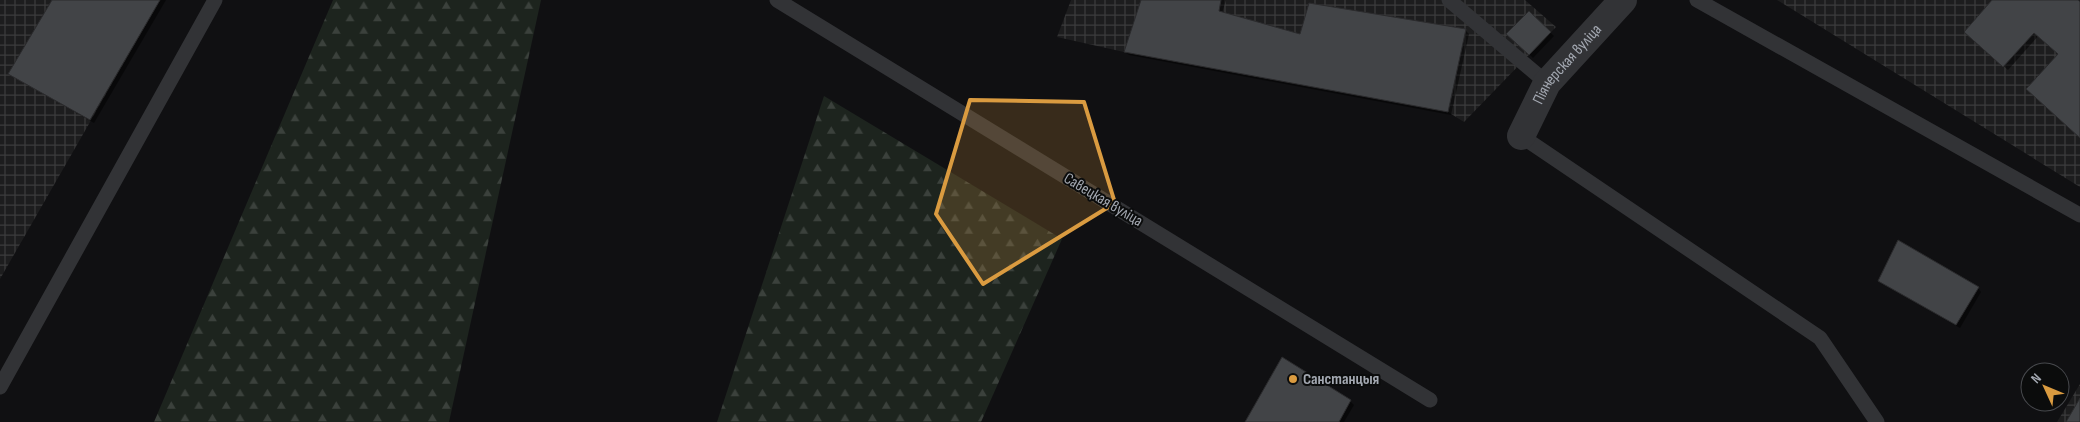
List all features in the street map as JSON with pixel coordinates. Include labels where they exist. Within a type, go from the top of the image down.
[{"type":"street","name":"Піянерская вуліца","points":[[1521,136],[1547,84],[1623,0]]},
{"type":"lane","points":[[0,387],[215,0]]},
{"type":"lane","name":"Савецкая вуліца","points":[[777,0],[1430,400]]},
{"type":"lane","points":[[1449,0],[1547,84]]},
{"type":"lane","points":[[1697,0],[2080,215]]},
{"type":"lane","points":[[1521,136],[1820,338],[1877,422]]},
{"type":"highlighted area","points":[[970,100],[1084,102],[1115,203],[983,284],[936,214]]},
{"type":"shaded area","points":[[0,0],[160,0],[0,279]]},
{"type":"shaded area","points":[[1071,0],[1525,0],[1556,27],[1464,122],[1448,112],[1124,52],[1057,37]]},
{"type":"shaded area","points":[[1777,0],[2080,0],[2080,187]]},
{"type":"shaded area","points":[[2080,384],[2080,422],[2057,422],[2063,412],[2070,412],[2070,401]]},
{"type":"green space","points":[[333,0],[541,0],[449,422],[154,422]]},
{"type":"green space","points":[[824,96],[1062,239],[981,422],[717,422]]},
{"type":"building","points":[[52,0],[160,0],[90,120],[8,74]]},
{"type":"building","points":[[1141,0],[1221,0],[1219,11],[1300,34],[1309,3],[1466,29],[1448,112],[1124,52]]},
{"type":"building","points":[[1992,0],[2078,0],[2080,2],[2080,138],[2026,89],[2058,54],[2034,33],[2003,67],[1964,32]]},
{"type":"building","points":[[1529,11],[1551,32],[1529,55],[1506,34]]},
{"type":"building","points":[[1898,240],[1979,287],[1956,325],[1878,281]]},
{"type":"building","name":"Санстанцыя","points":[[1282,357],[1351,400],[1339,422],[1245,422]]},
{"type":"building","points":[[2080,398],[2080,422],[2066,422]]},
{"type":"place","name":"Санстанцыя","points":[[1293,379]]}]
